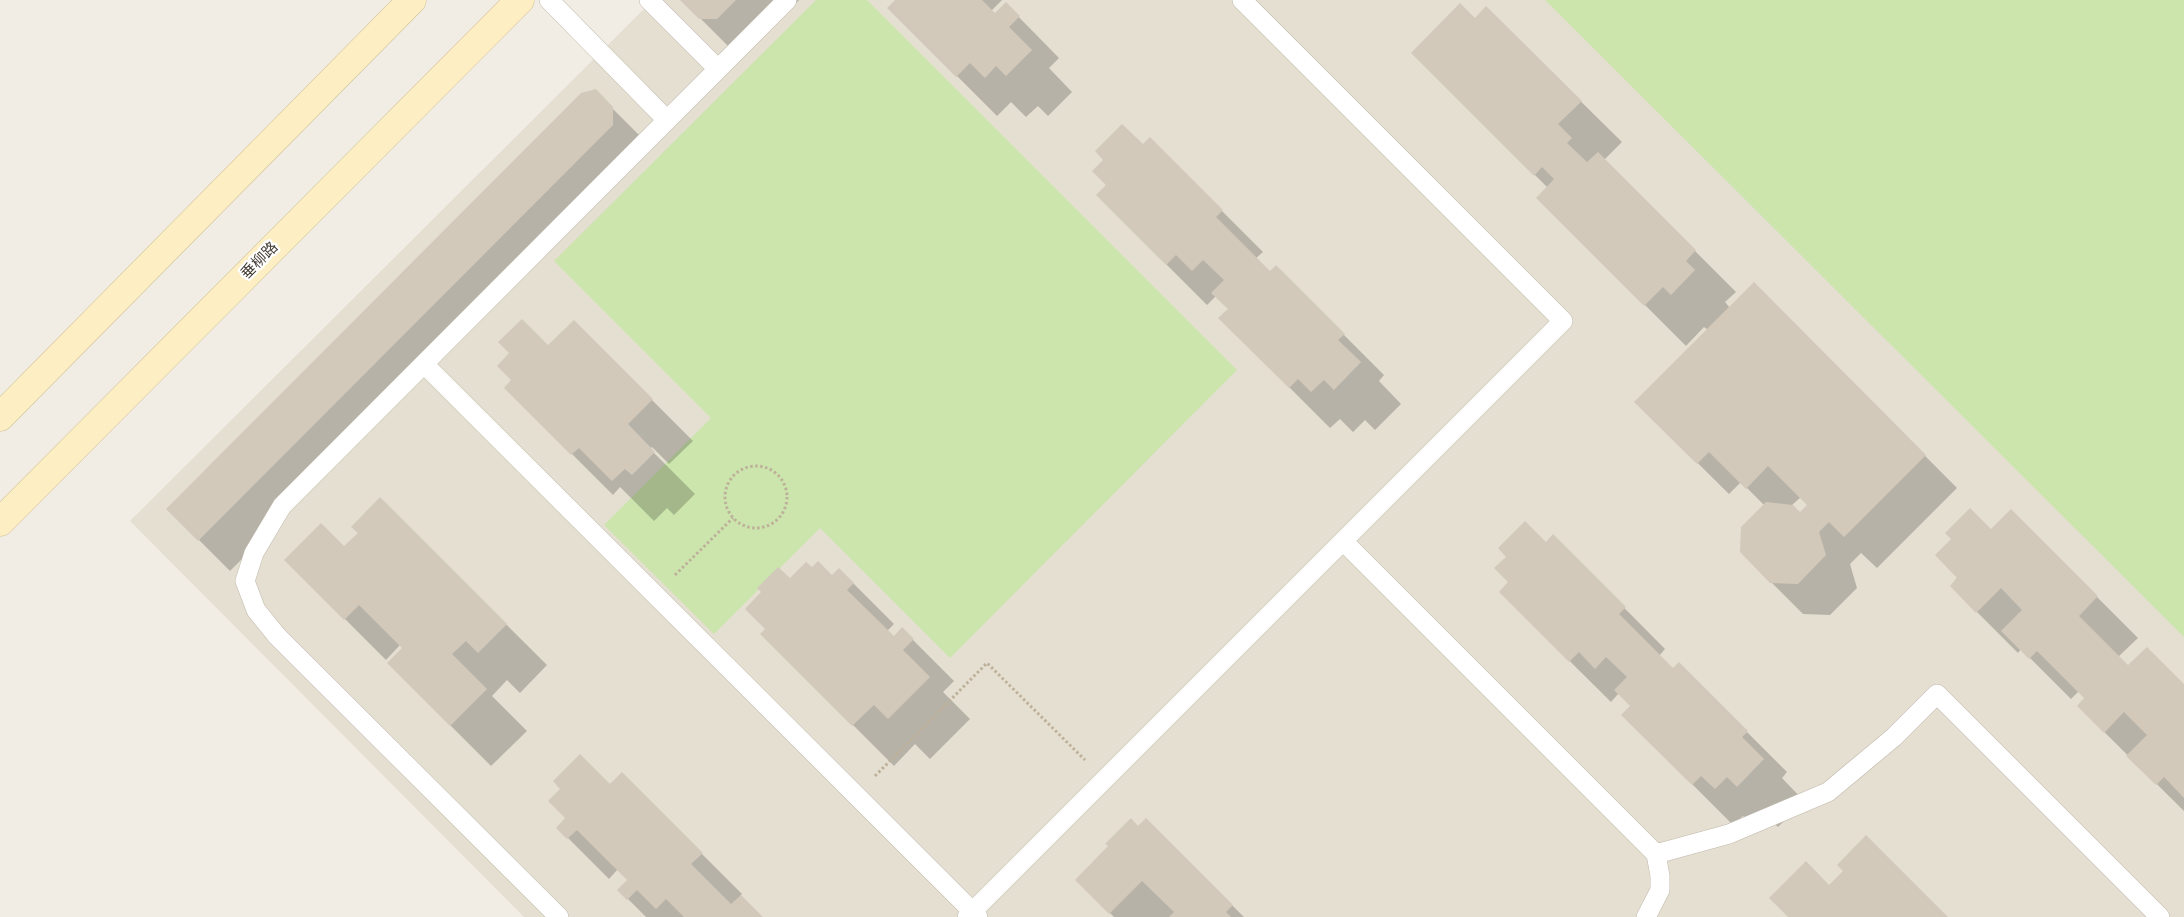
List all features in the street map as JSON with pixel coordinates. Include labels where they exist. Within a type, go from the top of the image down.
[{"type":"street","points":[[0,417],[412,0]]},
{"type":"street","name":"垂柳路","points":[[0,522],[520,0]]},
{"type":"lane","points":[[549,0],[667,120]]},
{"type":"lane","points":[[649,0],[718,70]]},
{"type":"lane","points":[[558,917],[277,636],[256,610],[245,581],[254,553],[282,506],[787,0]]},
{"type":"lane","points":[[424,364],[856,795],[973,915],[1563,321],[1242,0]]},
{"type":"lane","points":[[1343,541],[1656,854],[1660,876],[1660,890],[1646,917]]},
{"type":"lane","points":[[1656,854],[1729,834],[1828,792],[1894,737],[1936,694],[2160,917]]},
{"type":"path","points":[[748,466],[761,466],[772,470],[781,479],[786,490],[786,502],[782,514],[773,522],[761,527],[748,527],[733,518],[728,511],[724,499],[730,478],[738,470],[748,466]]},
{"type":"path","points":[[655,594],[733,518]]},
{"type":"path","points":[[856,795],[987,663],[1105,780]]},
{"type":"shaded area","points":[[653,0],[1551,0],[2184,636],[2184,917],[524,917],[130,521]]},
{"type":"green space","points":[[816,0],[867,0],[1237,370],[950,658],[820,528],[714,634],[604,525],[711,418],[554,261]]},
{"type":"green space","points":[[1545,0],[2184,0],[2184,637]]},
{"type":"building","points":[[680,0],[736,0],[717,19],[699,19]]},
{"type":"building","points":[[895,0],[982,0],[995,13],[1006,2],[1020,16],[1009,27],[1032,50],[1006,76],[996,66],[985,78],[970,63],[956,77],[887,8]]},
{"type":"building","points":[[1460,3],[1475,18],[1486,6],[1582,101],[1558,124],[1572,138],[1567,143],[1587,162],[1598,152],[1696,250],[1686,261],[1695,270],[1671,295],[1663,287],[1644,306],[1536,198],[1554,179],[1542,167],[1534,176],[1411,53]]},
{"type":"building","points":[[596,89],[613,107],[613,125],[198,541],[166,509],[581,93]]},
{"type":"building","points":[[1122,124],[1143,144],[1150,137],[1223,210],[1216,217],[1270,271],[1276,265],[1345,334],[1338,340],[1361,362],[1334,390],[1324,380],[1311,392],[1298,379],[1289,388],[1218,318],[1228,309],[1211,293],[1224,280],[1203,260],[1192,271],[1176,255],[1166,265],[1096,195],[1106,185],[1092,171],[1103,160],[1095,151]]},
{"type":"building","points":[[1754,282],[1926,455],[1844,537],[1829,522],[1819,532],[1826,555],[1798,584],[1770,583],[1740,552],[1741,527],[1766,502],[1793,505],[1800,512],[1807,505],[1768,466],[1746,489],[1709,452],[1697,464],[1634,402]]},
{"type":"building","points":[[522,319],[548,345],[574,320],[653,399],[628,424],[655,452],[632,475],[625,469],[612,481],[579,448],[571,455],[504,388],[511,380],[497,366],[509,353],[498,342]]},
{"type":"building","points":[[380,497],[507,624],[478,653],[466,641],[452,654],[487,689],[450,726],[387,663],[402,648],[359,605],[344,620],[284,560],[321,523],[344,546],[358,533],[351,527]]},
{"type":"building","points":[[1970,508],[1991,529],[2011,509],[2098,596],[2079,616],[2128,665],[2147,647],[2184,684],[2184,798],[2164,777],[2156,785],[2126,756],[2147,735],[2124,712],[2104,733],[2077,706],[2084,698],[2037,651],[2029,659],[2001,631],[2022,610],[2001,588],[1976,613],[1950,586],[1957,578],[1935,555],[1951,539],[1945,533]]},
{"type":"building","points":[[1525,521],[1546,542],[1553,534],[1626,607],[1619,614],[1673,668],[1679,662],[1748,731],[1742,737],[1764,759],[1737,787],[1727,777],[1715,789],[1701,776],[1692,785],[1621,715],[1630,706],[1614,690],[1627,677],[1606,657],[1595,669],[1579,652],[1569,662],[1499,592],[1508,582],[1494,568],[1506,557],[1498,548]]},
{"type":"building","points":[[818,561],[832,575],[839,568],[854,583],[847,590],[894,636],[902,627],[914,639],[903,650],[930,677],[888,719],[874,705],[852,726],[760,634],[765,629],[745,609],[761,592],[757,588],[778,567],[790,578],[806,562],[812,567]]},
{"type":"building","points":[[580,754],[610,784],[622,772],[703,853],[691,864],[731,904],[741,895],[763,917],[684,917],[666,899],[656,909],[637,890],[627,900],[617,890],[627,880],[577,830],[567,839],[556,828],[565,818],[548,801],[560,789],[553,781]]},
{"type":"building","points":[[1131,818],[1138,826],[1146,818],[1233,905],[1226,912],[1231,917],[1169,917],[1174,912],[1142,881],[1109,914],[1075,880],[1108,846],[1105,844]]},
{"type":"building","points":[[1866,835],[1948,917],[1788,917],[1769,898],[1806,861],[1829,885],[1843,871],[1837,865]]}]
